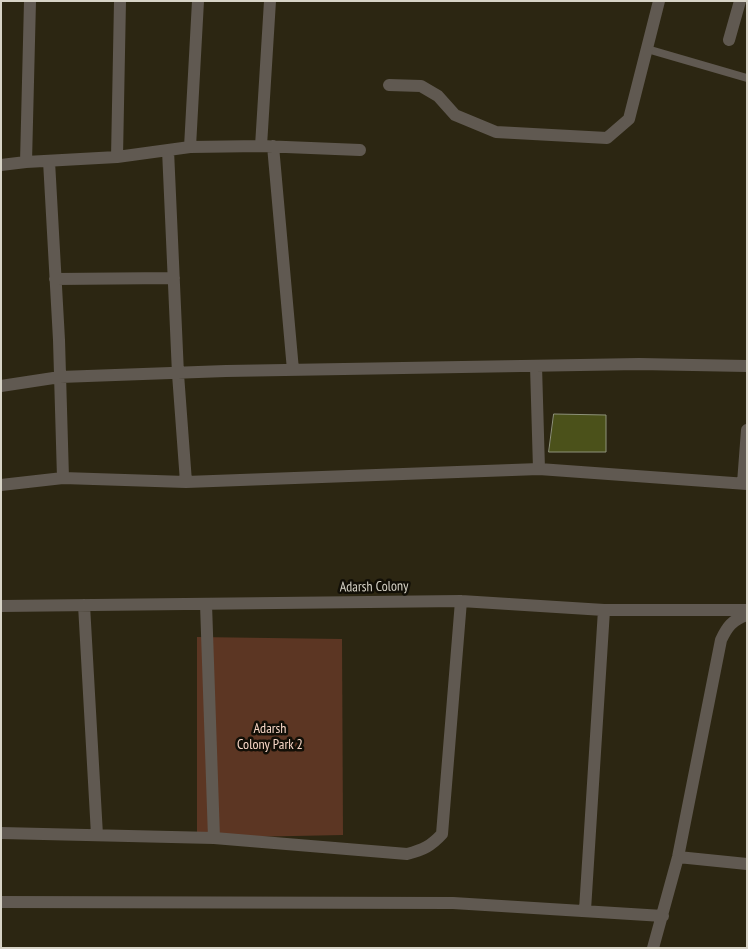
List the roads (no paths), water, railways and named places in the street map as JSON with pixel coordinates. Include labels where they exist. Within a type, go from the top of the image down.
[{"type":"street","points":[[26,162],[30,1]]},
{"type":"street","points":[[117,157],[120,1]]},
{"type":"street","points":[[190,147],[198,1]]},
{"type":"street","points":[[270,1],[267,146],[293,370]]},
{"type":"street","points":[[389,85],[421,86],[438,96],[455,115],[496,132],[608,138],[629,119],[659,1]]},
{"type":"street","points":[[729,40],[740,1]]},
{"type":"street","points":[[1,165],[117,157],[190,147],[267,146],[360,150]]},
{"type":"street","points":[[168,150],[178,374],[186,482]]},
{"type":"street","points":[[48,161],[60,377],[63,478]]},
{"type":"street","points":[[55,279],[174,278]]},
{"type":"street","points":[[1,386],[60,377],[293,370],[639,364],[747,366]]},
{"type":"street","points":[[536,366],[539,469]]},
{"type":"street","points":[[1,485],[63,478],[186,482],[539,469],[745,483],[747,430]]},
{"type":"street","points":[[1,833],[214,838],[407,854],[425,850],[434,844],[442,834],[461,601]]},
{"type":"street","name":"Adarsh Colony","points":[[1,606],[461,601],[604,610],[747,610]]},
{"type":"street","points":[[206,604],[214,838]]},
{"type":"street","points":[[84,605],[97,835]]},
{"type":"street","points":[[586,910],[604,610]]},
{"type":"street","points":[[653,948],[678,856],[721,640],[727,626],[747,615]]},
{"type":"street","points":[[678,856],[747,864]]},
{"type":"street","points":[[1,902],[453,903],[663,916]]},
{"type":"lane","points":[[647,49],[747,78]]},
{"type":"park label","name":"Adarsh Colony Park 2","points":[[270,738]]}]
